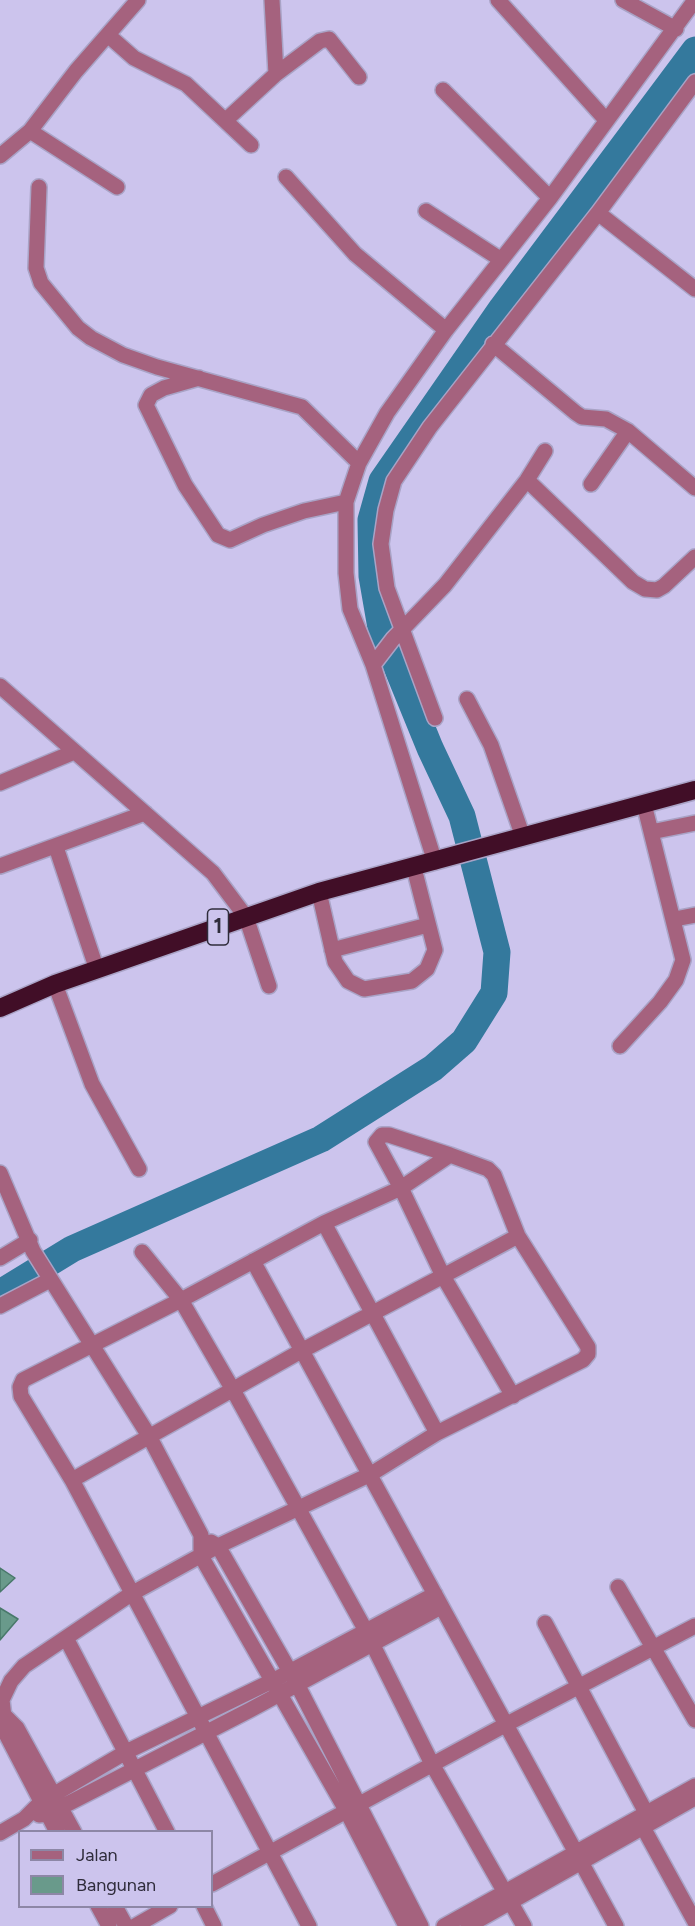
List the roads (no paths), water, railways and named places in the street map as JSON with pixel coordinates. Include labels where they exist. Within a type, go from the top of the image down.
[{"type":"highway","name":"1","points":[[0,1008],[55,984],[319,892],[695,790]]},
{"type":"street","points":[[0,156],[30,131],[76,71],[109,36],[138,0]]},
{"type":"street","points":[[272,0],[276,74]]},
{"type":"street","points":[[498,0],[606,120]]},
{"type":"street","points":[[623,0],[676,29]]},
{"type":"street","points":[[437,861],[376,661],[349,604],[346,573],[346,502],[359,463],[387,413],[446,330],[550,198],[676,29],[695,0]]},
{"type":"street","points":[[109,36],[134,58],[186,84],[251,145]]},
{"type":"street","points":[[226,120],[276,74],[320,41],[329,39],[359,77]]},
{"type":"street","points":[[435,718],[398,634],[387,588],[381,544],[386,510],[394,482],[430,427],[598,213],[695,82]]},
{"type":"street","points":[[443,90],[550,198]]},
{"type":"street","points":[[30,131],[117,187]]},
{"type":"street","points":[[286,177],[355,254],[446,330]]},
{"type":"street","points":[[39,188],[36,268],[41,283],[78,328],[91,339],[123,355],[302,407],[359,463]]},
{"type":"street","points":[[426,211],[500,259]]},
{"type":"street","points":[[598,213],[695,289]]},
{"type":"street","points":[[493,344],[582,417],[606,419],[627,431],[695,488]]},
{"type":"street","points":[[200,378],[164,388],[152,395],[146,405],[185,485],[218,535],[230,540],[263,525],[304,511],[346,502]]},
{"type":"street","points":[[591,484],[627,431]]},
{"type":"street","points":[[376,661],[398,634],[445,585],[527,480],[545,451]]},
{"type":"street","points":[[527,480],[633,582],[645,589],[657,590],[664,586],[695,557]]},
{"type":"street","points":[[0,686],[213,873],[246,917],[269,986]]},
{"type":"street","points":[[467,699],[491,745],[523,837]]},
{"type":"street","points":[[0,783],[74,752]]},
{"type":"street","points":[[620,1046],[660,1002],[680,971],[684,960],[644,804]]},
{"type":"street","points":[[0,866],[145,813]]},
{"type":"street","points":[[651,832],[695,823]]},
{"type":"street","points":[[56,847],[97,970]]},
{"type":"street","points":[[319,892],[335,962],[348,981],[364,989],[412,981],[428,969],[435,950],[414,868]]},
{"type":"street","points":[[675,920],[695,915]]},
{"type":"street","points":[[332,950],[429,925]]},
{"type":"street","points":[[55,984],[92,1084],[139,1169]]},
{"type":"street","points":[[72,1830],[51,1804],[6,1734],[2,1705],[17,1673],[131,1594],[218,1546],[371,1474],[437,1433],[513,1396],[583,1360],[588,1354],[588,1347],[518,1236],[494,1175],[488,1169],[450,1155],[389,1135],[382,1136],[376,1142],[443,1276],[513,1396]]},
{"type":"street","points":[[309,1926],[72,1480],[21,1396],[20,1387],[23,1380],[181,1300],[324,1222],[401,1188],[450,1155]]},
{"type":"street","points":[[0,1173],[31,1245],[47,1275],[149,1436],[201,1535],[201,1556],[277,1687],[353,1807],[421,1926]]},
{"type":"street","points":[[324,1222],[437,1433]]},
{"type":"street","points":[[72,1480],[303,1350],[518,1236]]},
{"type":"street","points":[[0,1258],[31,1245]]},
{"type":"street","points":[[142,1251],[181,1300],[233,1390],[369,1638],[432,1764],[524,1926]]},
{"type":"street","points":[[253,1261],[616,1926]]},
{"type":"street","points":[[0,1306],[47,1275]]},
{"type":"street","points":[[201,1535],[218,1546],[293,1677],[405,1926]]},
{"type":"street","points":[[618,1587],[695,1720]]},
{"type":"street","points":[[0,1833],[51,1804],[135,1767],[203,1725],[438,1601]]},
{"type":"street","points":[[545,1623],[579,1686],[695,1922]]},
{"type":"street","points":[[213,1883],[505,1725],[695,1626]]},
{"type":"street","points":[[66,1638],[166,1830]]},
{"type":"street","points":[[51,1804],[126,1752],[203,1725]]},
{"type":"street","points":[[645,1821],[695,1786]]},
{"type":"street","points":[[444,1926],[509,1897],[645,1821],[695,1798]]},
{"type":"street","points":[[51,1804],[57,1830]]},
{"type":"street","points":[[468,1926],[509,1897]]},
{"type":"street","points":[[99,1908],[109,1926]]},
{"type":"street","points":[[116,1908],[126,1926]]},
{"type":"street","points":[[135,1926],[166,1908]]},
{"type":"street","points":[[205,1908],[214,1926]]},
{"type":"waterway","points":[[0,1293],[72,1249],[321,1139],[433,1068],[464,1041],[494,993],[497,952],[462,816],[430,748],[381,628],[372,576],[371,520],[382,481],[502,308],[695,50]]}]
